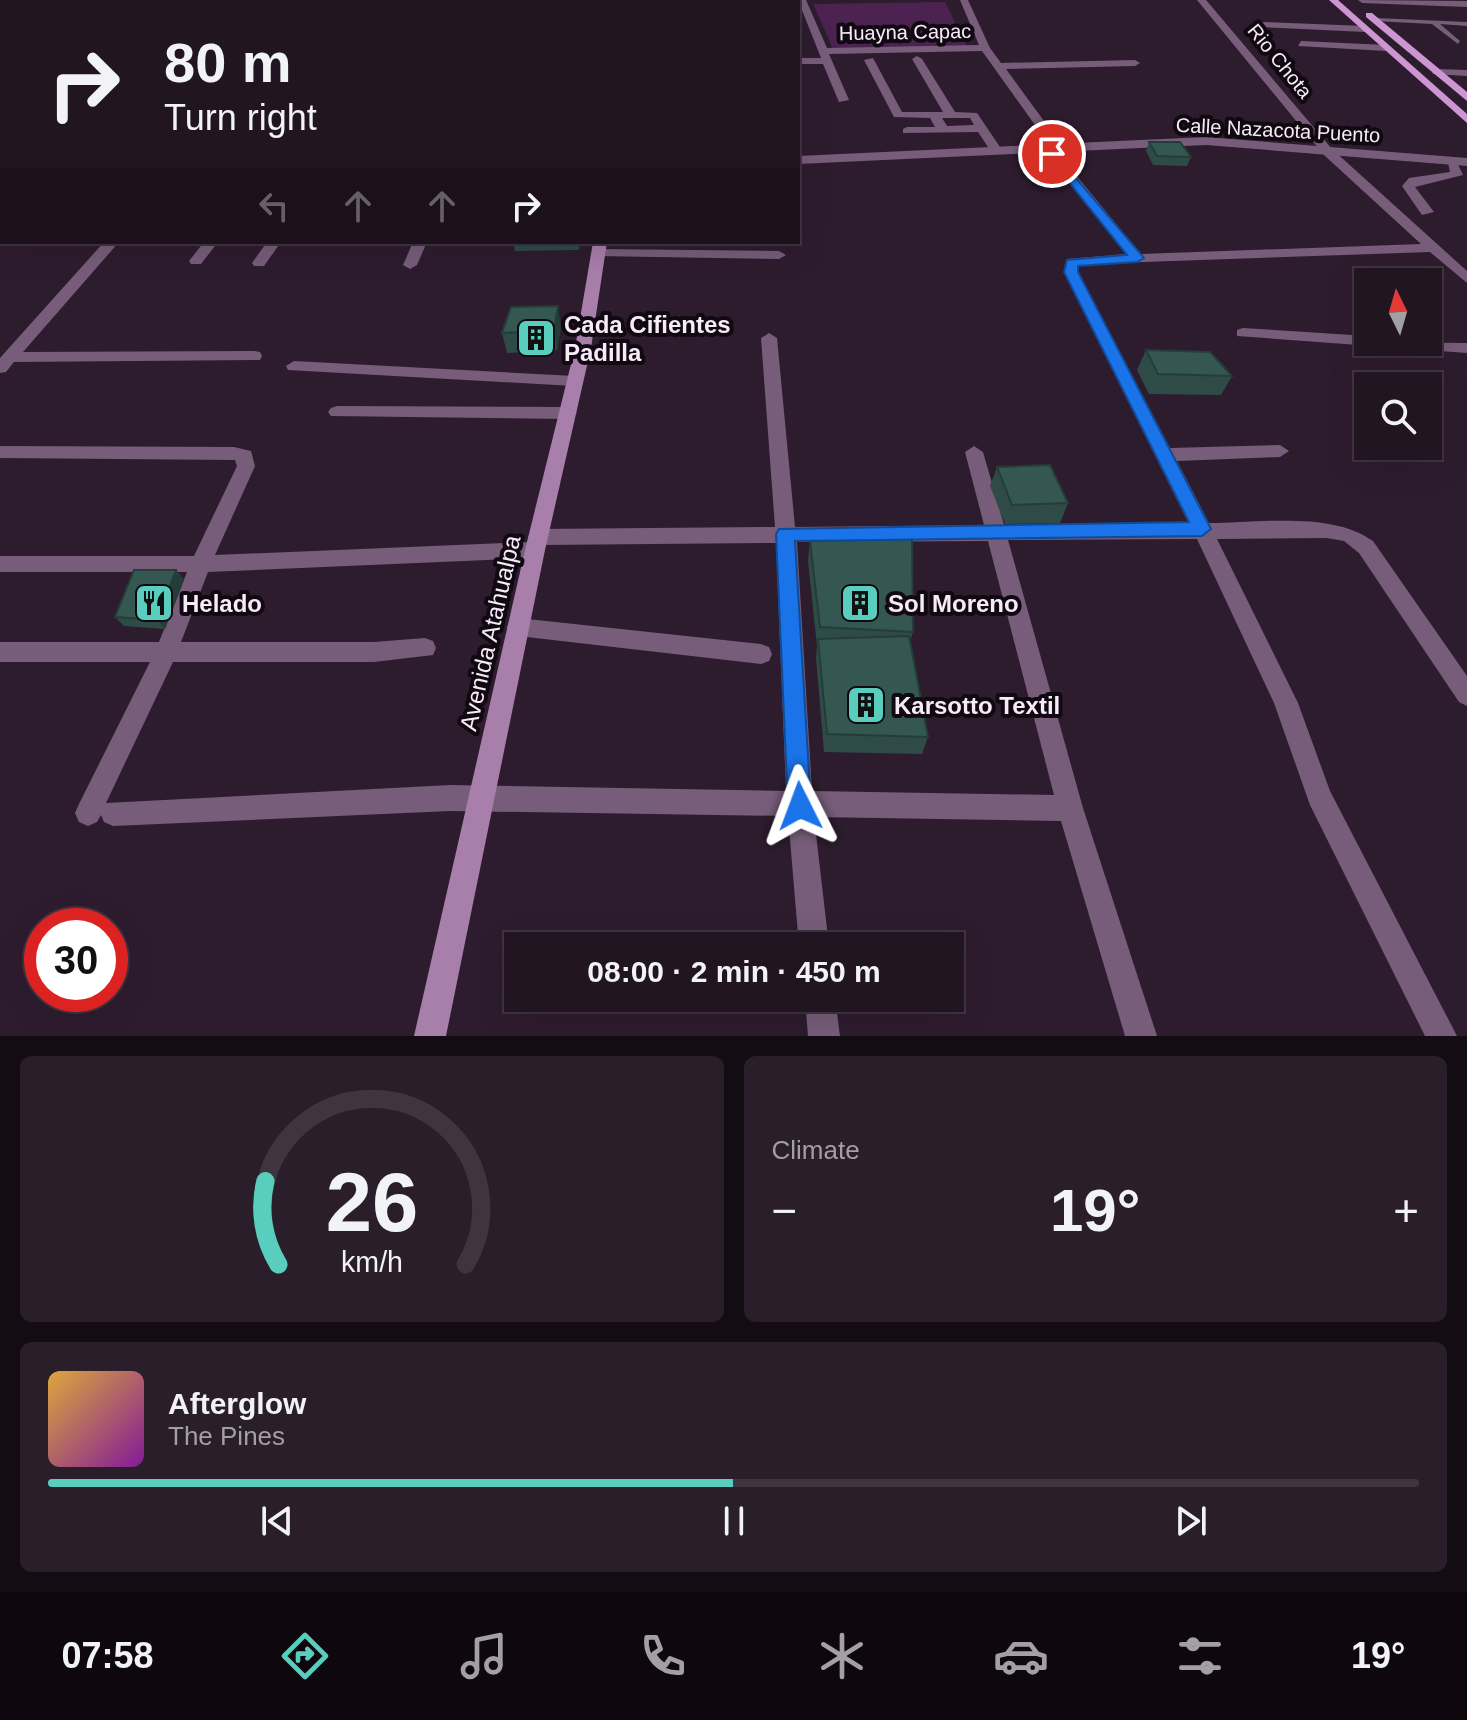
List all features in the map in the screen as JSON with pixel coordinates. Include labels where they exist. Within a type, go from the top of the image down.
[{"type":"main road","points":[[1333,0],[1467,120]]},
{"type":"main road","points":[[1351,0],[1467,98]]},
{"type":"main road","name":"Avenida Atahualpa","points":[[430,1036],[536,544],[568,413],[600,248]]},
{"type":"street","points":[[964,0],[985,48],[1055,150],[1137,258]]},
{"type":"street","name":"Rio Chota","points":[[1201,0],[1328,152],[1467,279]]},
{"type":"street","points":[[1362,0],[1467,4]]},
{"type":"street","points":[[801,3],[827,56],[843,100]]},
{"type":"street","points":[[1263,25],[1365,29]]},
{"type":"street","points":[[1301,44],[1386,48]]},
{"type":"street","name":"Huayna Capac","points":[[800,61],[827,56],[985,48]]},
{"type":"street","points":[[917,59],[951,115]]},
{"type":"street","points":[[869,60],[898,115],[973,115],[996,150]]},
{"type":"street","points":[[998,66],[1135,63]]},
{"type":"street","points":[[1437,72],[1467,73]]},
{"type":"street","points":[[934,115],[943,130]]},
{"type":"street","points":[[907,131],[983,128]]},
{"type":"street","name":"Calle Nazacota Puento","points":[[800,160],[1206,141],[1467,162]]},
{"type":"street","points":[[1427,212],[1408,186],[1414,181],[1457,175],[1451,161]]},
{"type":"street","points":[[5,363],[110,244]]},
{"type":"street","points":[[196,261],[209,244]]},
{"type":"street","points":[[259,263],[273,244]]},
{"type":"street","points":[[410,265],[419,244]]},
{"type":"street","points":[[600,248],[779,255]]},
{"type":"street","points":[[1434,248],[1072,262],[1071,272],[1202,529],[1286,703],[1319,796],[1441,1036]]},
{"type":"street","points":[[1243,333],[1354,340]]},
{"type":"street","points":[[769,338],[786,534],[800,806],[813,932]]},
{"type":"street","points":[[1442,346],[1467,348]]},
{"type":"street","points":[[5,363],[254,356]]},
{"type":"street","points":[[294,366],[574,381]]},
{"type":"street","points":[[337,412],[568,413]]},
{"type":"street","points":[[1165,455],[1280,451]]},
{"type":"street","points":[[0,452],[234,453],[244,456],[246,466],[201,564],[101,813],[480,798],[800,806],[1070,808]]},
{"type":"street","points":[[974,452],[1070,808],[1141,1036]]},
{"type":"street","points":[[0,564],[201,564],[536,544],[786,534],[1327,530],[1350,535],[1366,547],[1467,695]]},
{"type":"street","points":[[518,627],[761,654]]},
{"type":"street","points":[[0,652],[374,652],[425,648]]},
{"type":"street","points":[[821,1012],[824,1036]]},
{"type":"lane","points":[[1376,20],[1467,24]]},
{"type":"lane","points":[[1433,22],[1458,42]]},
{"type":"shaded area","points":[[945,2],[967,46],[833,49],[813,4]]},
{"type":"building","points":[[1149,142],[1180,142],[1191,157],[1157,156]]},
{"type":"building","points":[[558,306],[554,330],[502,333],[511,307]]},
{"type":"building","points":[[1146,350],[1210,352],[1232,376],[1158,374]]},
{"type":"building","points":[[1050,465],[1068,503],[1012,505],[997,467]]},
{"type":"building","name":"Sol Moreno","points":[[912,539],[913,632],[820,627],[810,541]]},
{"type":"building","points":[[134,570],[176,570],[157,620],[115,617]]},
{"type":"building","name":"Karsotto Textil","points":[[909,636],[928,737],[827,734],[818,639]]},
{"type":"place","name":"Cada Cifientes Padilla","points":[[536,338]]},
{"type":"place","name":"Helado","points":[[154,603]]},
{"type":"place","name":"Sol Moreno","points":[[860,603]]},
{"type":"place","name":"Karsotto Textil","points":[[866,705]]},
{"type":"route","points":[[800,806],[786,534],[1202,529],[1071,272],[1072,262],[1137,258],[1052,154]]}]
